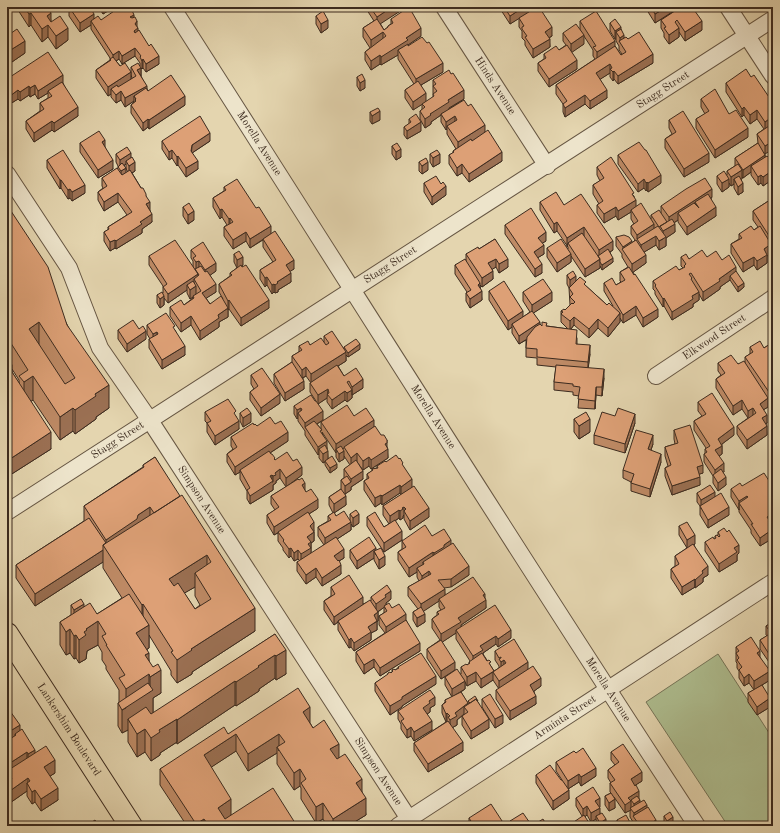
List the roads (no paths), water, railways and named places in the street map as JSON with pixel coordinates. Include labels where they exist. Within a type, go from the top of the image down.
[{"type":"main road","name":"Lankershim Boulevard","points":[[7,634],[131,826]]},
{"type":"street","name":"Morella Avenue","points":[[172,7],[608,690],[697,826]]},
{"type":"street","name":"Hinds Avenue","points":[[444,7],[547,166]]},
{"type":"street","points":[[728,7],[773,76]]},
{"type":"street","name":"Stagg Street","points":[[7,512],[352,288],[547,166],[773,19]]},
{"type":"street","name":"Simpson Avenue","points":[[7,174],[69,268],[100,348],[149,420],[403,822]]},
{"type":"street","name":"Elkwood Street","points":[[656,376],[773,298]]},
{"type":"street","name":"Arminta Street","points":[[403,822],[773,582]]}]
